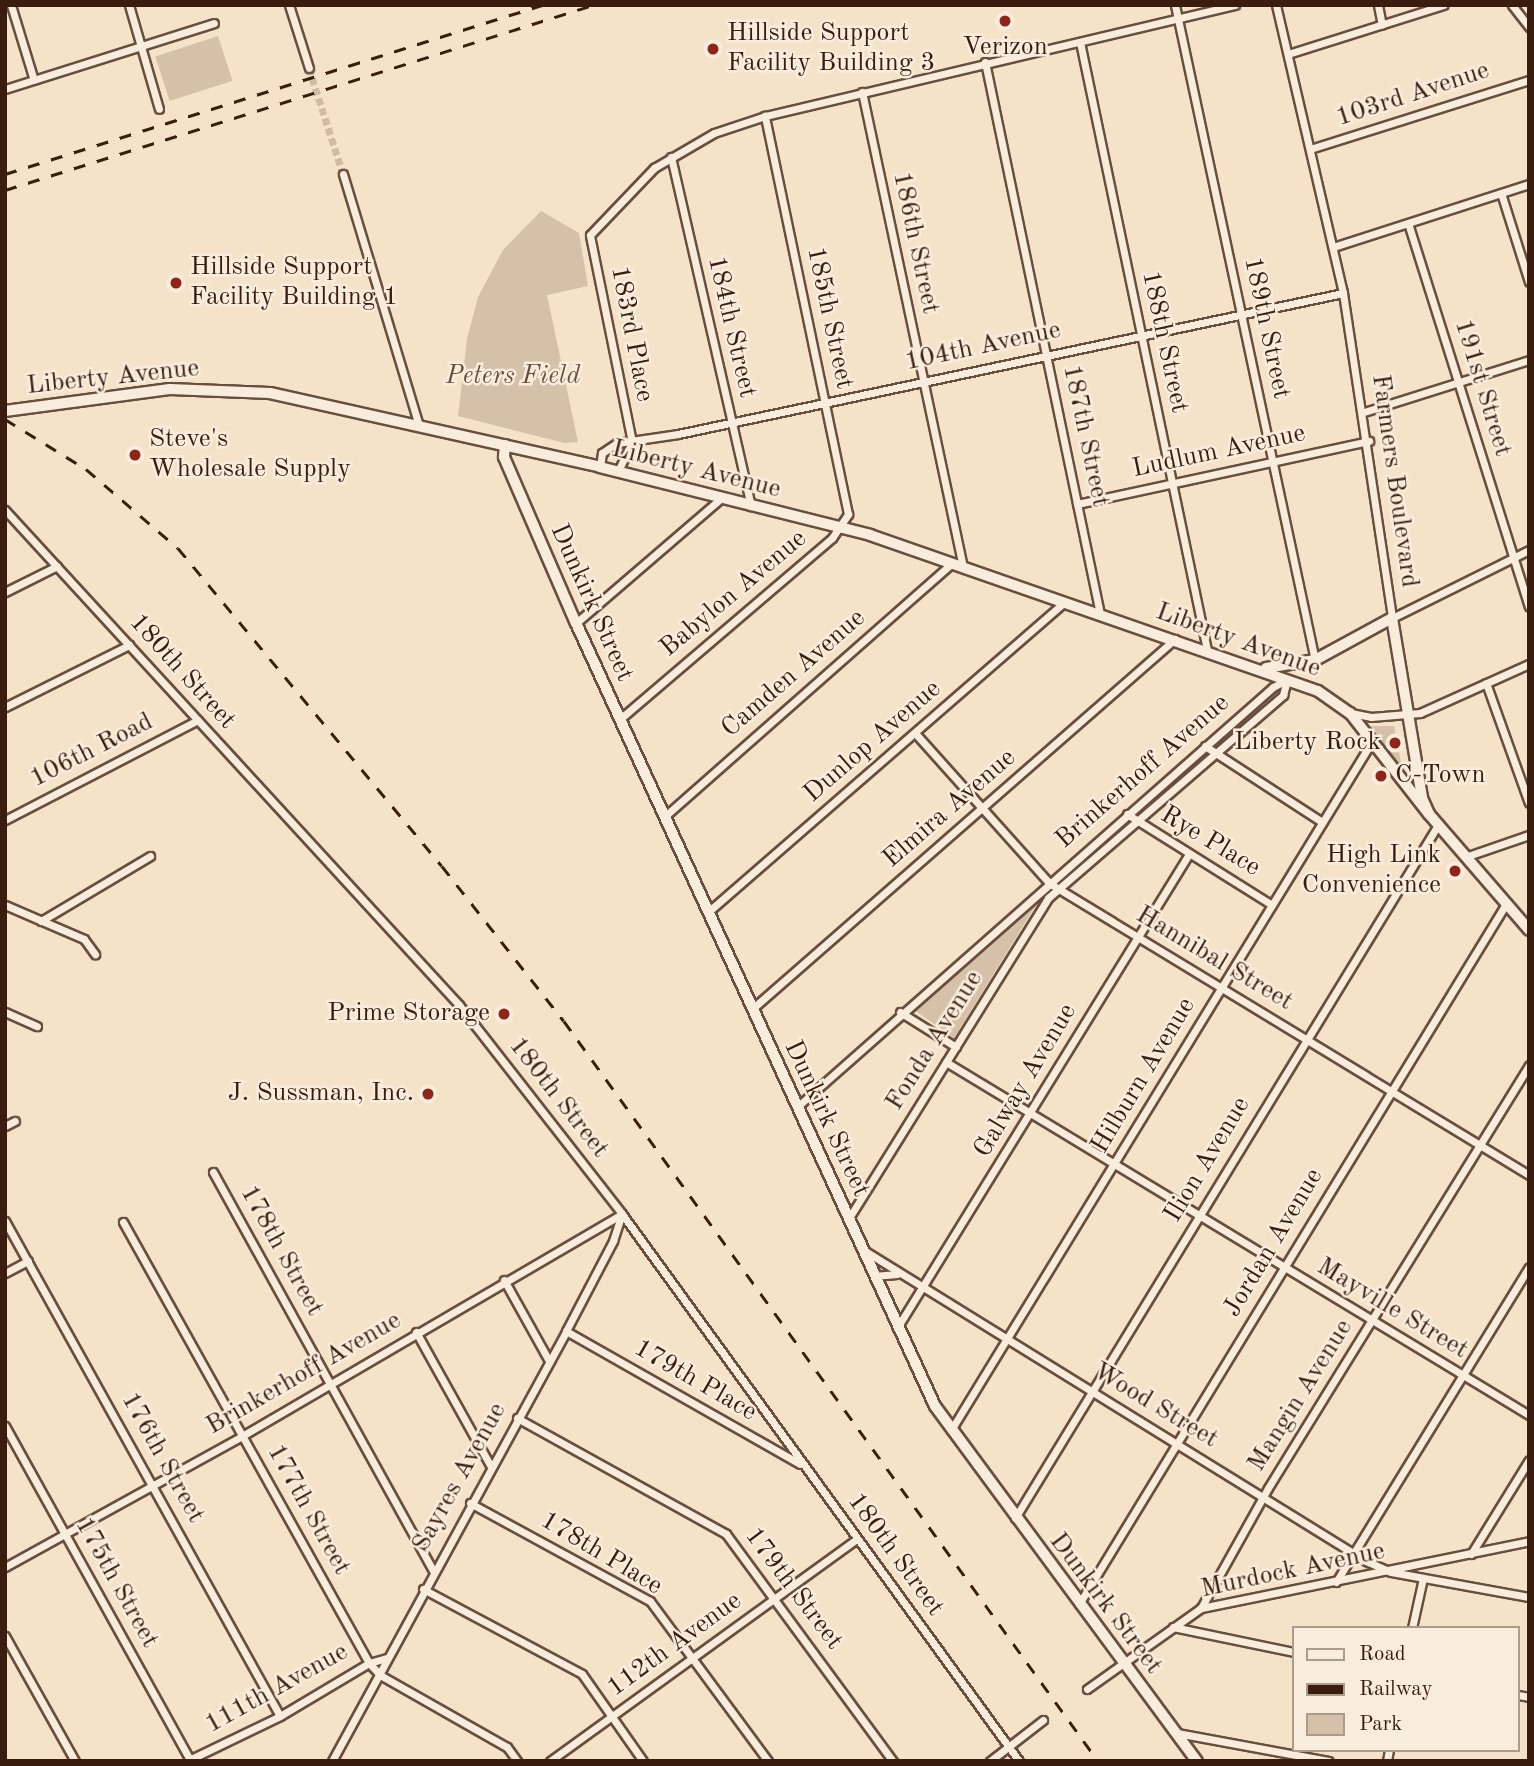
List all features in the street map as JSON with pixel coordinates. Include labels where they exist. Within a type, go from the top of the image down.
[{"type":"main road","name":"Liberty Avenue","points":[[5,411],[145,391],[215,388],[284,396],[618,471],[842,528],[1175,639],[1318,691],[1350,713],[1429,814]]},
{"type":"main road","name":"Dunkirk Street","points":[[505,445],[503,457],[576,623],[934,1406],[1197,1761]]},
{"type":"main road","points":[[1258,668],[1282,668],[1315,660],[1392,618]]},
{"type":"main road","name":"Farmers Boulevard","points":[[1392,618],[1419,788],[1429,814],[1529,930]]},
{"type":"street","points":[[11,5],[34,80]]},
{"type":"street","points":[[129,5],[159,109]]},
{"type":"street","points":[[289,5],[309,68]]},
{"type":"street","name":"189th Street","points":[[1175,5],[1315,660]]},
{"type":"street","points":[[671,157],[714,133],[765,116],[1235,5]]},
{"type":"street","name":"Farmers Boulevard","points":[[1276,5],[1343,293],[1369,441],[1392,618]]},
{"type":"street","points":[[1378,5],[1382,24]]},
{"type":"street","points":[[1288,54],[1443,5]]},
{"type":"street","points":[[1512,5],[1529,27]]},
{"type":"street","points":[[5,89],[214,23]]},
{"type":"street","name":"188th Street","points":[[1080,42],[1207,650]]},
{"type":"street","name":"187th Street","points":[[985,62],[1100,614]]},
{"type":"street","name":"103rd Avenue","points":[[1310,149],[1529,80]]},
{"type":"street","name":"186th Street","points":[[862,92],[963,567]]},
{"type":"street","name":"185th Street","points":[[765,116],[848,514],[842,528]]},
{"type":"street","name":"183rd Place","points":[[632,442],[590,234],[632,186],[671,157]]},
{"type":"street","name":"184th Street","points":[[671,157],[751,506]]},
{"type":"street","points":[[343,174],[419,425]]},
{"type":"street","points":[[1333,247],[1529,184]]},
{"type":"street","points":[[1501,193],[1529,282]]},
{"type":"street","name":"191st Street","points":[[1408,223],[1529,606]]},
{"type":"street","name":"104th Avenue","points":[[600,467],[606,448],[1343,293]]},
{"type":"street","points":[[1364,412],[1529,360]]},
{"type":"street","name":"Ludlum Avenue","points":[[1077,504],[1369,441]]},
{"type":"street","points":[[618,471],[632,442]]},
{"type":"street","points":[[576,623],[720,499]]},
{"type":"street","name":"180th Street","points":[[5,510],[459,1005],[622,1214],[1018,1761]]},
{"type":"street","name":"Babylon Avenue","points":[[620,719],[842,528]]},
{"type":"street","points":[[1392,618],[1514,561],[1529,550]]},
{"type":"street","name":"Camden Avenue","points":[[664,817],[952,563]]},
{"type":"street","points":[[5,592],[57,566]]},
{"type":"street","name":"Dunlop Avenue","points":[[708,912],[1065,602]]},
{"type":"street","name":"Elmira Avenue","points":[[752,1010],[1175,639]]},
{"type":"street","points":[[5,707],[129,645]]},
{"type":"street","name":"Liberty Avenue","points":[[1350,713],[1371,717],[1408,715],[1529,664]]},
{"type":"street","name":"Brinkerhoff Avenue","points":[[797,1107],[900,1012],[1205,746],[1273,687],[1287,680]]},
{"type":"street","name":"Brinkerhoff Avenue","points":[[1059,889],[1283,695],[1287,680]]},
{"type":"street","points":[[1486,683],[1529,803]]},
{"type":"street","name":"106th Road","points":[[5,820],[198,720]]},
{"type":"street","name":"Hannibal Street","points":[[915,733],[1049,883],[1529,1175]]},
{"type":"street","name":"Hilburn Avenue","points":[[951,1430],[1371,743]]},
{"type":"street","points":[[1205,746],[1322,822]]},
{"type":"street","name":"Rye Place","points":[[1127,814],[1272,905]]},
{"type":"street","name":"Ilion Avenue","points":[[1015,1518],[1438,825]]},
{"type":"street","points":[[1465,857],[1529,835]]},
{"type":"street","name":"Galway Avenue","points":[[897,1328],[923,1290],[1189,854]]},
{"type":"street","points":[[41,921],[150,856]]},
{"type":"street","name":"Fonda Avenue","points":[[849,1218],[1048,898],[1059,889]]},
{"type":"street","name":"Jordan Avenue","points":[[1079,1605],[1506,904]]},
{"type":"street","points":[[5,905],[84,939],[94,954]]},
{"type":"street","points":[[5,1012],[37,1026]]},
{"type":"street","points":[[900,1012],[956,1047]]},
{"type":"street","name":"Mayville Street","points":[[946,1062],[1529,1415]]},
{"type":"street","name":"Mangin Avenue","points":[[1201,1608],[1264,1496],[1529,1065]]},
{"type":"street","points":[[5,1117],[15,1121],[5,1126]]},
{"type":"street","name":"178th Street","points":[[213,1172],[433,1571]]},
{"type":"street","name":"Brinkerhoff Avenue","points":[[5,1567],[242,1436],[504,1280],[622,1214]]},
{"type":"street","name":"Sayres Avenue","points":[[332,1760],[566,1331],[613,1241],[622,1214]]},
{"type":"street","name":"176th Street","points":[[5,1221],[280,1716]]},
{"type":"street","name":"177th Street","points":[[123,1222],[369,1663],[380,1675],[507,1747],[517,1761]]},
{"type":"street","name":"Wood Street","points":[[864,1251],[923,1290],[1264,1496],[1354,1554],[1391,1572]]},
{"type":"street","points":[[5,1273],[28,1261]]},
{"type":"street","points":[[1336,1581],[1529,1267]]},
{"type":"street","points":[[874,1276],[898,1274]]},
{"type":"street","points":[[504,1280],[549,1361]]},
{"type":"street","name":"179th Place","points":[[566,1331],[804,1466]]},
{"type":"street","points":[[416,1332],[491,1467]]},
{"type":"street","name":"179th Street","points":[[517,1418],[726,1534],[893,1761]]},
{"type":"street","name":"175th Street","points":[[5,1426],[190,1760]]},
{"type":"street","points":[[1471,1554],[1529,1460]]},
{"type":"street","name":"178th Place","points":[[470,1503],[650,1601],[768,1761]]},
{"type":"street","name":"112th Avenue","points":[[550,1761],[857,1539]]},
{"type":"street","name":"Murdock Avenue","points":[[1087,1689],[1201,1608],[1391,1572],[1529,1541]]},
{"type":"street","points":[[1391,1572],[1529,1597]]},
{"type":"street","points":[[1412,1626],[1423,1578]]},
{"type":"street","points":[[423,1589],[582,1674],[643,1761]]},
{"type":"street","points":[[1173,1627],[1292,1652]]},
{"type":"street","points":[[5,1636],[75,1761]]},
{"type":"street","name":"111th Avenue","points":[[190,1760],[280,1716],[369,1663],[387,1658]]},
{"type":"street","points":[[990,1761],[1043,1720]]},
{"type":"street","points":[[1176,1733],[1328,1761]]},
{"type":"green space","points":[[218,36],[233,81],[170,101],[155,56]]},
{"type":"green space","name":"Peters Field","points":[[541,211],[579,233],[588,286],[547,295],[578,442],[564,443],[458,416],[467,339],[478,297],[503,250]]},
{"type":"green space","points":[[1369,726],[1394,726],[1403,773],[1382,743]]},
{"type":"green space","points":[[1044,892],[954,1038],[910,1007]]},
{"type":"tunnel","points":[[309,68],[343,174]]},
{"type":"railway","points":[[5,174],[542,5]]},
{"type":"railway","points":[[5,190],[593,5]]},
{"type":"railway","points":[[5,419],[86,469],[178,548],[442,866],[564,1021],[1098,1761]]},
{"type":"place","name":"Verizon","points":[[1005,21]]},
{"type":"place","name":"Hillside Support Facility Building 3","points":[[713,49]]},
{"type":"place","name":"Hillside Support Facility Building 1","points":[[176,283]]},
{"type":"place","name":"Steve's Wholesale Supply","points":[[135,455]]},
{"type":"place","name":"Liberty Rock","points":[[1395,743]]},
{"type":"place","name":"C-Town","points":[[1381,776]]},
{"type":"place","name":"High Link Convenience","points":[[1455,871]]},
{"type":"place","name":"Prime Storage","points":[[504,1014]]},
{"type":"place","name":"J. Sussman, Inc.","points":[[428,1094]]}]
